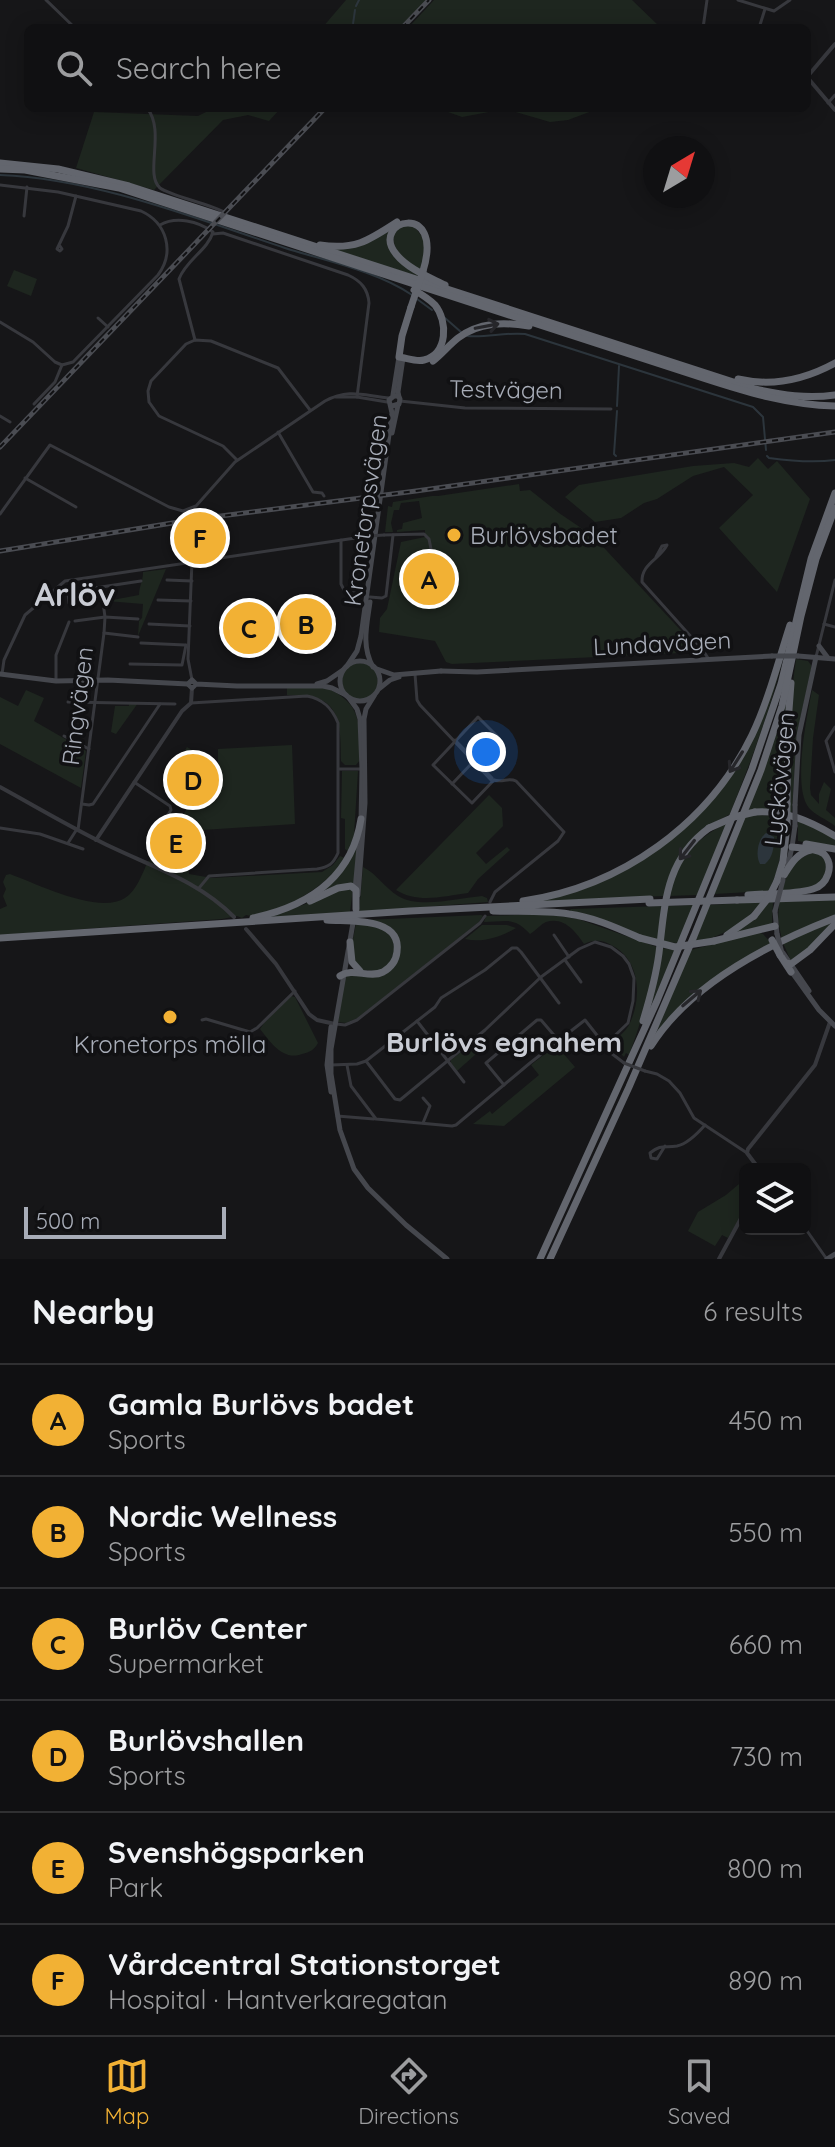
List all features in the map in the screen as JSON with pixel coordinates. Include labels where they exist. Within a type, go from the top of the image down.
[{"type":"highway","points":[[0,163],[58,169],[144,191],[696,371],[783,395],[818,398],[835,395]]},
{"type":"highway","points":[[0,169],[25,170],[119,188],[769,398],[835,406]]},
{"type":"highway","points":[[300,242],[333,247],[354,245],[369,240],[399,220],[411,219],[423,226],[430,238],[430,253],[412,307],[400,360]]},
{"type":"highway","points":[[424,271],[428,253],[425,235],[416,224],[400,224],[391,238],[392,247],[399,257],[428,277],[480,300]]},
{"type":"highway","points":[[372,271],[422,295],[436,306],[441,316],[444,335],[436,353],[420,361],[400,360]]},
{"type":"highway","points":[[400,360],[422,364],[431,362],[465,334],[489,325],[529,326],[589,342]]},
{"type":"highway","points":[[696,371],[744,381],[786,382],[817,373],[835,363]]},
{"type":"highway","points":[[481,907],[548,896],[599,880],[649,852],[697,813],[729,773],[751,737],[770,692],[817,540],[835,493]]},
{"type":"highway","points":[[550,1259],[629,1087],[764,762],[782,706],[816,559],[835,508]]},
{"type":"highway","points":[[540,1259],[657,1001],[764,738],[781,684],[803,587]]},
{"type":"highway","points":[[781,879],[791,826],[789,701],[801,616]]},
{"type":"highway","points":[[606,1116],[649,1003],[665,900],[671,877],[684,853],[709,828],[755,812],[791,815],[835,836]]},
{"type":"highway","points":[[284,910],[313,894],[340,871],[355,846],[361,819]]},
{"type":"highway","points":[[793,844],[835,849]]},
{"type":"highway","points":[[737,898],[808,891],[823,884],[830,875],[829,861],[823,854],[793,844]]},
{"type":"highway","points":[[714,941],[754,916],[800,855],[813,850]]},
{"type":"highway","points":[[215,924],[284,910],[343,886],[355,888],[354,911]]},
{"type":"highway","points":[[748,895],[835,895]]},
{"type":"highway","points":[[0,940],[481,907],[835,895]]},
{"type":"highway","points":[[0,940],[650,901]]},
{"type":"highway","points":[[493,911],[571,914],[657,944],[675,947],[696,945],[755,930],[775,933]]},
{"type":"highway","points":[[324,920],[374,923],[392,934],[397,947],[394,961],[381,973],[342,974]]},
{"type":"highway","points":[[629,1087],[656,1037],[693,996],[754,957],[835,921]]},
{"type":"highway","points":[[775,933],[781,954],[789,966],[810,950],[835,921]]},
{"type":"highway","points":[[755,930],[775,933]]},
{"type":"highway","points":[[350,942],[352,962],[366,974]]},
{"type":"main road","name":"Kronetorpsvägen","points":[[374,667],[367,656],[365,642],[400,360]]},
{"type":"main road","name":"Kronetorpsvägen","points":[[346,667],[360,643],[369,596]]},
{"type":"main road","points":[[819,646],[832,658]]},
{"type":"main road","points":[[801,656],[812,662],[813,673]]},
{"type":"main road","name":"Lyckövägen","points":[[791,805],[799,735],[816,657]]},
{"type":"main road","name":"Lundavägen","points":[[308,686],[323,683],[361,661],[394,675],[708,658],[832,658]]},
{"type":"main road","points":[[346,667],[340,681],[359,716],[364,768],[355,888]]},
{"type":"main road","points":[[354,911],[362,861],[364,717],[380,678],[374,667]]},
{"type":"main road","name":"Lundavägen","points":[[1,674],[56,681],[328,687],[363,701],[392,679],[416,674]]},
{"type":"main road","name":"Lyckövägen","points":[[775,933],[775,911],[781,879],[793,844],[791,826]]},
{"type":"main road","points":[[342,974],[350,942],[352,924],[342,974],[329,1065],[330,1088],[344,1145],[361,1179],[390,1210],[447,1259]]},
{"type":"main road","points":[[789,966],[819,1010],[832,1021]]},
{"type":"main road","points":[[827,1259],[835,1254]]},
{"type":"street","points":[[46,0],[71,24]]},
{"type":"street","points":[[704,24],[707,0]]},
{"type":"street","points":[[738,0],[774,11],[790,0]]},
{"type":"street","points":[[760,24],[765,9]]},
{"type":"street","points":[[811,72],[835,44]]},
{"type":"street","points":[[811,82],[835,110]]},
{"type":"street","points":[[828,103],[835,95]]},
{"type":"street","points":[[149,112],[155,123],[156,183],[166,191],[226,213]]},
{"type":"street","points":[[0,185],[76,196],[141,211],[160,225],[167,243],[164,266],[158,275],[76,360],[62,365],[51,360],[24,336],[0,322]]},
{"type":"street","points":[[24,216],[27,187]]},
{"type":"street","points":[[60,246],[76,196]]},
{"type":"street","points":[[160,225],[180,220],[210,229],[213,234]]},
{"type":"street","points":[[195,340],[179,279],[213,234],[223,233],[348,275],[363,284],[369,303],[357,395]]},
{"type":"street","points":[[98,318],[108,327]]},
{"type":"street","points":[[0,514],[46,449],[52,446],[169,507],[183,511],[191,509],[200,503],[237,460],[310,410],[278,368],[211,341],[195,340],[186,344],[151,381],[149,402],[159,416],[223,446],[237,460]]},
{"type":"street","points":[[34,404],[55,382],[62,365]]},
{"type":"street","name":"Testvägen","points":[[310,410],[341,393],[465,408],[611,409]]},
{"type":"street","points":[[0,416],[10,422]]},
{"type":"street","points":[[278,432],[313,492],[324,496]]},
{"type":"street","points":[[25,478],[76,507]]},
{"type":"street","points":[[1,674],[25,615],[61,583],[70,579],[369,536],[424,534],[429,539],[432,554]]},
{"type":"street","points":[[341,540],[342,588],[349,593],[355,591],[382,598],[386,596],[393,535]]},
{"type":"street","points":[[355,591],[360,538]]},
{"type":"street","points":[[656,557],[641,574],[642,582],[708,658]]},
{"type":"street","points":[[130,664],[182,665],[190,626],[192,561]]},
{"type":"street","points":[[167,580],[192,581]]},
{"type":"street","points":[[816,657],[835,580]]},
{"type":"street","points":[[69,603],[68,592],[141,581]]},
{"type":"street","name":"Ringvägen","points":[[77,829],[104,633],[101,587]]},
{"type":"street","points":[[158,600],[191,601]]},
{"type":"street","points":[[56,681],[56,655],[72,621],[105,617],[138,619]]},
{"type":"street","points":[[149,624],[190,626]]},
{"type":"street","points":[[824,624],[835,627]]},
{"type":"street","points":[[104,633],[138,637]]},
{"type":"street","points":[[141,643],[187,646]]},
{"type":"street","points":[[187,646],[191,703]]},
{"type":"street","points":[[416,674],[420,705],[494,781]]},
{"type":"street","points":[[96,840],[182,711],[191,703],[303,696],[313,697],[327,705],[338,723],[338,853],[333,863],[317,869],[209,876],[199,888]]},
{"type":"street","points":[[68,702],[175,704]]},
{"type":"street","points":[[82,804],[93,804],[160,704]]},
{"type":"street","points":[[452,784],[498,737],[478,717],[433,765],[452,784],[472,803],[494,781],[508,778],[516,781],[564,832],[558,841],[495,892],[490,902]]},
{"type":"street","points":[[835,727],[826,741],[835,772]]},
{"type":"street","points":[[64,736],[89,749]]},
{"type":"street","points":[[339,768],[364,768]]},
{"type":"street","points":[[134,782],[170,806],[164,821]]},
{"type":"street","points":[[0,787],[96,840],[199,888],[234,917]]},
{"type":"street","points":[[0,828],[40,834],[83,849]]},
{"type":"street","points":[[68,844],[77,829]]},
{"type":"street","points":[[246,929],[276,964],[311,1016],[319,1021],[345,1025],[357,1020],[485,916]]},
{"type":"street","points":[[554,935],[581,982]]},
{"type":"street","points":[[366,1061],[398,1100],[501,1016],[541,977],[589,944],[603,944],[617,950],[632,970],[635,987],[628,1023],[605,1045]]},
{"type":"street","points":[[329,1065],[366,1061],[435,1007],[441,998],[485,970],[512,948],[517,948],[533,966],[559,1003]]},
{"type":"street","points":[[202,1020],[246,1032],[254,1031],[295,991]]},
{"type":"street","points":[[504,1085],[486,1063],[537,1020],[541,1020],[559,1041]]},
{"type":"street","points":[[337,1116],[456,1125],[585,1020],[624,1063],[669,1081],[680,1093],[691,1114],[747,1153],[754,1163]]},
{"type":"street","points":[[417,1021],[464,1082]]},
{"type":"street","points":[[747,1153],[815,1065],[832,1021]]},
{"type":"street","points":[[347,1065],[351,1086],[376,1119]]},
{"type":"street","points":[[423,1098],[430,1106],[423,1123]]},
{"type":"street","points":[[665,1146],[677,1146],[705,1125]]},
{"type":"street","points":[[719,1259],[739,1222]]},
{"type":"street","points":[[810,1235],[827,1259]]},
{"type":"shaded area","points":[[346,0],[427,0],[404,24],[325,24]]},
{"type":"shaded area","points":[[434,0],[632,0],[657,24],[412,24]]},
{"type":"shaded area","points":[[94,112],[198,116],[206,112],[277,112],[269,121],[248,115],[223,120],[154,190],[76,168]]},
{"type":"shaded area","points":[[448,112],[489,112],[462,117]]},
{"type":"shaded area","points":[[515,112],[589,112],[568,120],[550,122]]},
{"type":"shaded area","points":[[401,221],[395,226],[390,246],[430,280],[330,249],[342,249]]},
{"type":"shaded area","points":[[401,226],[414,226],[426,242],[421,272],[396,248],[393,235]]},
{"type":"shaded area","points":[[14,270],[37,279],[31,296],[7,286]]},
{"type":"shaded area","points":[[758,458],[768,469],[777,461],[810,499],[777,592],[719,528],[753,495],[724,467],[693,476],[621,518],[595,522],[565,497],[579,485],[693,466],[734,463],[749,467]]},
{"type":"shaded area","points":[[519,484],[520,491],[530,490],[593,536],[701,652],[452,664],[446,662],[435,641],[379,632],[401,542],[425,537],[425,530],[397,532],[402,529],[403,523],[422,518],[419,501],[401,503],[399,510],[394,510],[391,523],[393,532],[385,532],[388,506],[392,507],[393,502]]},
{"type":"shaded area","points":[[166,569],[138,636],[143,604],[107,601],[139,595],[143,572]]},
{"type":"shaded area","points":[[788,635],[770,703],[730,814],[692,841],[664,896],[527,902],[579,891],[602,881],[686,827],[742,757]]},
{"type":"shaded area","points":[[796,659],[808,661],[811,670],[797,734],[790,812],[792,689]]},
{"type":"shaded area","points":[[360,663],[373,668],[378,681],[373,694],[360,699],[347,694],[342,681],[347,668]]},
{"type":"shaded area","points":[[325,687],[353,708],[359,725],[360,760],[356,765],[345,765],[341,761],[338,720],[327,703],[304,695],[287,695],[287,688]]},
{"type":"shaded area","points":[[26,690],[44,698],[34,721],[86,751],[81,788],[0,744],[0,697],[18,706]]},
{"type":"shaded area","points":[[812,690],[819,695],[813,738],[811,795],[819,804],[824,782],[831,789],[826,810],[835,818],[835,826],[809,808],[804,798],[802,751]]},
{"type":"shaded area","points":[[788,692],[785,811],[747,811],[775,737]]},
{"type":"shaded area","points":[[129,702],[138,703],[116,734],[111,732],[115,706],[129,706]]},
{"type":"shaded area","points":[[292,745],[295,824],[187,831],[189,874],[212,878],[322,872],[340,856],[345,858],[345,863],[312,890],[292,903],[242,918],[0,935],[0,909],[7,906],[3,896],[6,875],[84,901],[114,902],[125,898],[218,762],[218,749]]},
{"type":"shaded area","points":[[187,747],[212,763],[206,773],[181,757]]},
{"type":"shaded area","points":[[342,771],[358,771],[354,835],[348,851],[345,849],[345,819],[341,818]]},
{"type":"shaded area","points":[[489,795],[502,808],[503,826],[476,853],[486,864],[507,847],[510,850],[478,879],[468,893],[422,898],[396,890]]},
{"type":"shaded area","points":[[785,816],[779,864],[769,891],[714,894],[745,817]]},
{"type":"shaded area","points":[[798,820],[835,838],[835,848],[798,841]]},
{"type":"shaded area","points":[[727,823],[698,895],[668,896],[688,852],[704,837]]},
{"type":"shaded area","points":[[766,833],[774,837],[773,849],[768,861],[760,864],[758,847]]},
{"type":"shaded area","points":[[358,843],[354,885],[307,900],[337,876]]},
{"type":"shaded area","points":[[814,852],[824,857],[828,874],[816,887],[782,891],[792,866]]},
{"type":"shaded area","points":[[363,867],[393,893],[407,900],[428,902],[482,896],[488,902],[359,912]]},
{"type":"shaded area","points":[[342,888],[353,889],[350,912],[261,918],[303,905]]},
{"type":"shaded area","points":[[835,899],[835,916],[782,940],[778,920],[779,901]]},
{"type":"shaded area","points":[[768,901],[773,901],[772,925],[732,935]]},
{"type":"shaded area","points":[[761,902],[732,928],[694,943],[709,905]]},
{"type":"shaded area","points":[[694,905],[678,943],[662,942],[667,906]]},
{"type":"shaded area","points":[[662,906],[658,941],[569,911],[571,909]]},
{"type":"shaded area","points":[[544,914],[578,919],[657,947],[646,1002],[629,1055],[626,1053],[624,1057],[611,1043],[629,1025],[636,1004],[634,971],[622,953],[602,941],[584,944],[573,930],[558,921],[546,922],[530,934],[514,922],[484,922],[486,916]]},
{"type":"shaded area","points":[[481,915],[479,922],[358,1018],[346,1023],[338,1022],[345,974],[371,976],[392,967],[395,937],[364,920]]},
{"type":"shaded area","points":[[835,920],[810,948],[791,961],[783,943]]},
{"type":"shaded area","points":[[356,924],[378,926],[393,938],[395,957],[381,971],[362,970],[356,966],[352,944]]},
{"type":"shaded area","points":[[482,925],[516,928],[491,938],[465,939]]},
{"type":"shaded area","points":[[758,932],[773,945],[715,978],[652,1041],[691,950]]},
{"type":"shaded area","points":[[661,948],[675,950],[647,1015]]},
{"type":"shaded area","points":[[291,996],[295,997],[318,1043],[310,1051],[295,1056],[283,1053],[260,1029]]},
{"type":"shaded area","points":[[556,1045],[575,1067],[504,1126],[473,1124],[490,1111],[492,1114],[539,1075],[531,1065]]},
{"type":"shaded area","points":[[471,1047],[476,1054],[457,1071],[451,1060]]},
{"type":"shaded area","points":[[739,1184],[739,1219],[728,1238],[722,1235],[715,1246],[688,1231],[698,1212]]},
{"type":"waterway","points":[[356,6],[359,0]]},
{"type":"waterway","points":[[353,24],[355,10]]},
{"type":"waterway","points":[[0,175],[73,184],[145,202],[367,273],[412,295]]},
{"type":"waterway","points":[[417,299],[432,310]]},
{"type":"waterway","points":[[445,318],[461,332]]},
{"type":"waterway","points":[[467,336],[525,334],[753,407],[763,417],[766,450]]},
{"type":"waterway","points":[[617,406],[619,366]]},
{"type":"waterway","points":[[616,456],[617,411]]},
{"type":"waterway","points":[[767,456],[802,461],[835,460]]},
{"type":"railway","points":[[406,24],[429,0]]},
{"type":"railway","points":[[0,447],[321,112]]},
{"type":"railway","points":[[0,551],[197,519],[835,432]]},
{"type":"place","name":"Burlövsbadet","points":[[454,535]]},
{"type":"place","name":"Vårdcentral Stationstorget","points":[[200,538]]},
{"type":"place","name":"Gamla Burlövs badet","points":[[429,579]]},
{"type":"place","name":"Nordic Wellness","points":[[306,624]]},
{"type":"place","name":"Burlöv Center","points":[[249,628]]},
{"type":"place","name":"Burlövshallen","points":[[193,780]]},
{"type":"place","name":"Svenshögsparken","points":[[176,843]]},
{"type":"place","name":"Kronetorps mölla","points":[[170,1017]]},
{"type":"district","name":"Arlöv","points":[[75,594]]},
{"type":"district","name":"Burlövs egnahem","points":[[504,1041]]}]
